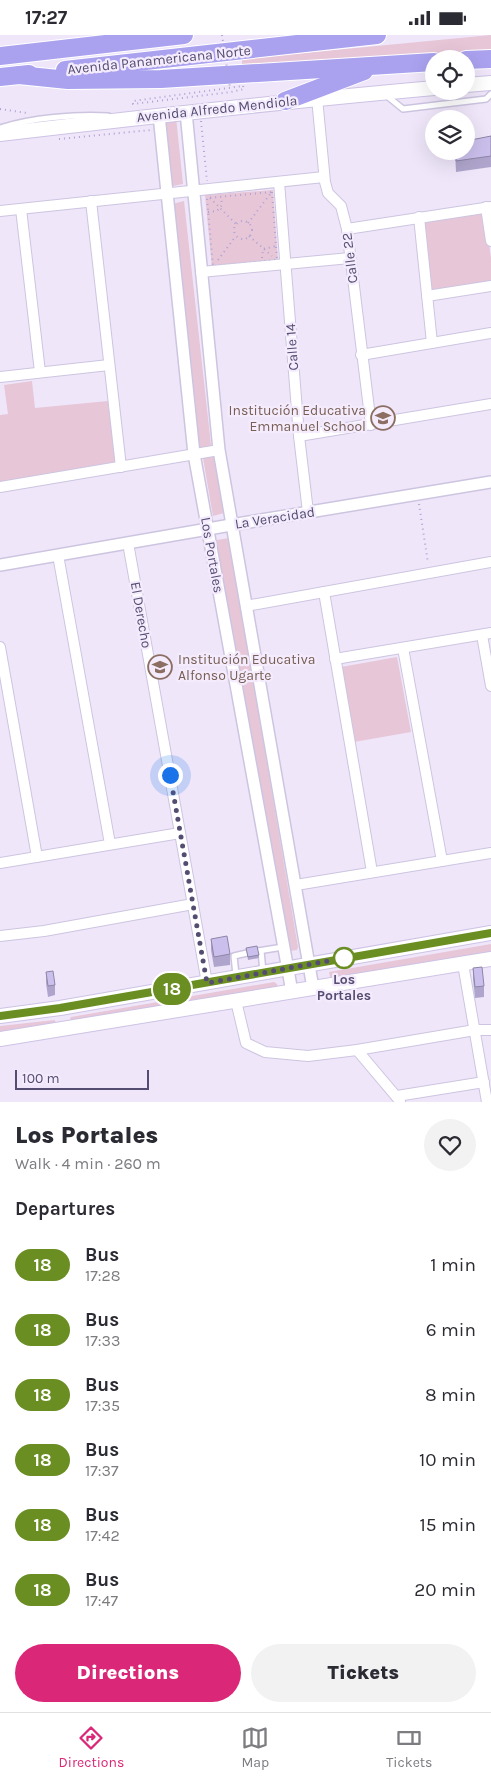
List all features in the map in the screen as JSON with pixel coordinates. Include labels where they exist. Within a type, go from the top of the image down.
[{"type":"highway","points":[[26,53],[55,39],[74,35]]},
{"type":"highway","name":"Avenida Panamericana Norte","points":[[0,56],[184,35]]},
{"type":"highway","name":"Avenida Panamericana Norte","points":[[0,77],[377,35]]},
{"type":"highway","points":[[475,60],[491,59]]},
{"type":"highway","points":[[19,75],[68,80],[161,79],[425,62]]},
{"type":"highway","points":[[285,101],[380,65]]},
{"type":"main road","points":[[475,84],[491,83]]},
{"type":"main road","name":"Avenida Alfredo Mendiola","points":[[0,134],[285,101],[425,89]]},
{"type":"main road","points":[[0,1016],[60,1008],[491,933]]},
{"type":"main road","points":[[0,1039],[491,959]]},
{"type":"main road","points":[[60,1008],[63,1029]]},
{"type":"street","name":"Calle 22","points":[[317,98],[324,177],[328,193],[340,206],[347,229],[371,425]]},
{"type":"street","name":"Los Portales","points":[[186,112],[219,450],[313,988]]},
{"type":"street","name":"Los Portales","points":[[159,115],[194,454],[292,992]]},
{"type":"street","points":[[0,211],[167,192],[193,191],[209,193],[279,181],[324,177]]},
{"type":"street","name":"Calle 14","points":[[279,181],[281,262],[308,512]]},
{"type":"street","points":[[91,201],[121,467]]},
{"type":"street","points":[[347,229],[488,207],[491,241]]},
{"type":"street","points":[[21,209],[40,372]]},
{"type":"street","points":[[419,217],[432,343]]},
{"type":"street","points":[[201,273],[281,262],[350,258]]},
{"type":"street","points":[[427,296],[491,285]]},
{"type":"street","points":[[361,355],[491,333]]},
{"type":"street","points":[[0,377],[109,365]]},
{"type":"street","points":[[299,436],[491,404]]},
{"type":"street","points":[[0,487],[219,450]]},
{"type":"street","name":"La Veracidad","points":[[0,565],[491,482]]},
{"type":"street","name":"El Derecho","points":[[128,543],[207,983]]},
{"type":"street","points":[[58,555],[110,845]]},
{"type":"street","points":[[246,606],[491,562]]},
{"type":"street","points":[[324,592],[372,873]]},
{"type":"street","points":[[335,659],[486,634],[491,686]]},
{"type":"street","points":[[0,647],[37,857]]},
{"type":"street","points":[[403,647],[442,861]]},
{"type":"street","points":[[0,863],[180,833]]},
{"type":"street","points":[[296,885],[491,853]]},
{"type":"street","points":[[0,936],[44,931],[193,904]]},
{"type":"street","points":[[463,964],[487,1102]]},
{"type":"street","points":[[236,1001],[246,1043],[265,1053],[308,1056],[357,1050],[475,1030],[491,1030]]},
{"type":"street","points":[[357,1050],[399,1099],[484,1081]]},
{"type":"lane","points":[[383,93],[403,109],[486,99],[491,94]]},
{"type":"lane","points":[[0,128],[16,123],[89,114],[140,117]]},
{"type":"lane","points":[[263,973],[260,951],[283,947]]},
{"type":"lane","points":[[236,977],[234,956],[247,953]]},
{"type":"path","points":[[222,35],[230,87]]},
{"type":"path","points":[[244,86],[244,89],[133,104],[133,101],[230,87],[244,86]]},
{"type":"path","points":[[196,126],[202,123],[209,193],[207,198],[213,267]]},
{"type":"path","points":[[57,140],[152,130]]},
{"type":"path","points":[[209,193],[221,197],[272,192]]},
{"type":"path","points":[[272,192],[276,246],[281,262]]},
{"type":"path","points":[[248,223],[272,192]]},
{"type":"path","points":[[209,193],[219,209],[236,224]]},
{"type":"path","points":[[208,212],[219,209],[222,205],[221,197]]},
{"type":"path","points":[[242,221],[248,223],[252,229],[249,236],[243,239],[236,236],[234,230],[236,224],[242,221]]},
{"type":"path","points":[[213,267],[236,236]]},
{"type":"path","points":[[249,236],[281,262]]},
{"type":"path","points":[[263,249],[276,246]]},
{"type":"path","points":[[262,261],[263,249]]},
{"type":"path","points":[[213,267],[262,261],[281,262]]},
{"type":"path","points":[[418,494],[430,573]]},
{"type":"shaded area","points":[[491,35],[491,50],[425,50],[425,54],[242,66],[242,59]]},
{"type":"shaded area","points":[[176,117],[183,184],[173,186],[171,184],[164,119]]},
{"type":"shaded area","points":[[273,190],[278,261],[212,268],[205,195]]},
{"type":"shaded area","points":[[184,201],[211,445],[210,448],[201,450],[199,448],[172,204]]},
{"type":"shaded area","points":[[484,210],[491,258],[491,284],[429,294],[421,220]]},
{"type":"shaded area","points":[[32,381],[35,408],[108,401],[115,462],[0,483],[0,415],[8,414],[4,385]]},
{"type":"shaded area","points":[[215,455],[224,513],[213,516],[203,458]]},
{"type":"shaded area","points":[[229,538],[297,950],[289,951],[217,544],[217,540]]},
{"type":"shaded area","points":[[397,657],[411,732],[354,742],[341,667]]},
{"type":"shaded area","points":[[491,944],[491,953],[331,981],[329,972]]},
{"type":"shaded area","points":[[274,982],[278,988],[69,1023],[71,1017]]},
{"type":"shaded area","points":[[55,1020],[57,1030],[0,1037],[0,1026]]},
{"type":"building","points":[[491,136],[491,156],[475,158],[475,139]]},
{"type":"building","points":[[227,936],[230,954],[214,957],[211,939]]},
{"type":"building","points":[[257,946],[259,955],[248,957],[246,948]]},
{"type":"building","points":[[482,967],[484,986],[475,987],[473,968]]},
{"type":"building","points":[[53,971],[55,985],[48,986],[46,972]]},
{"type":"bus line","name":"18","points":[[0,1016],[60,1008],[491,933]]},
{"type":"place","name":"Institución Educativa Emmanuel School","points":[[383,418]]},
{"type":"place","name":"Institución Educativa Alfonso Ugarte","points":[[160,667]]},
{"type":"place","name":"Los Portales","points":[[344,958]]},
{"type":"route","points":[[170,775],[207,983],[344,958]]}]
